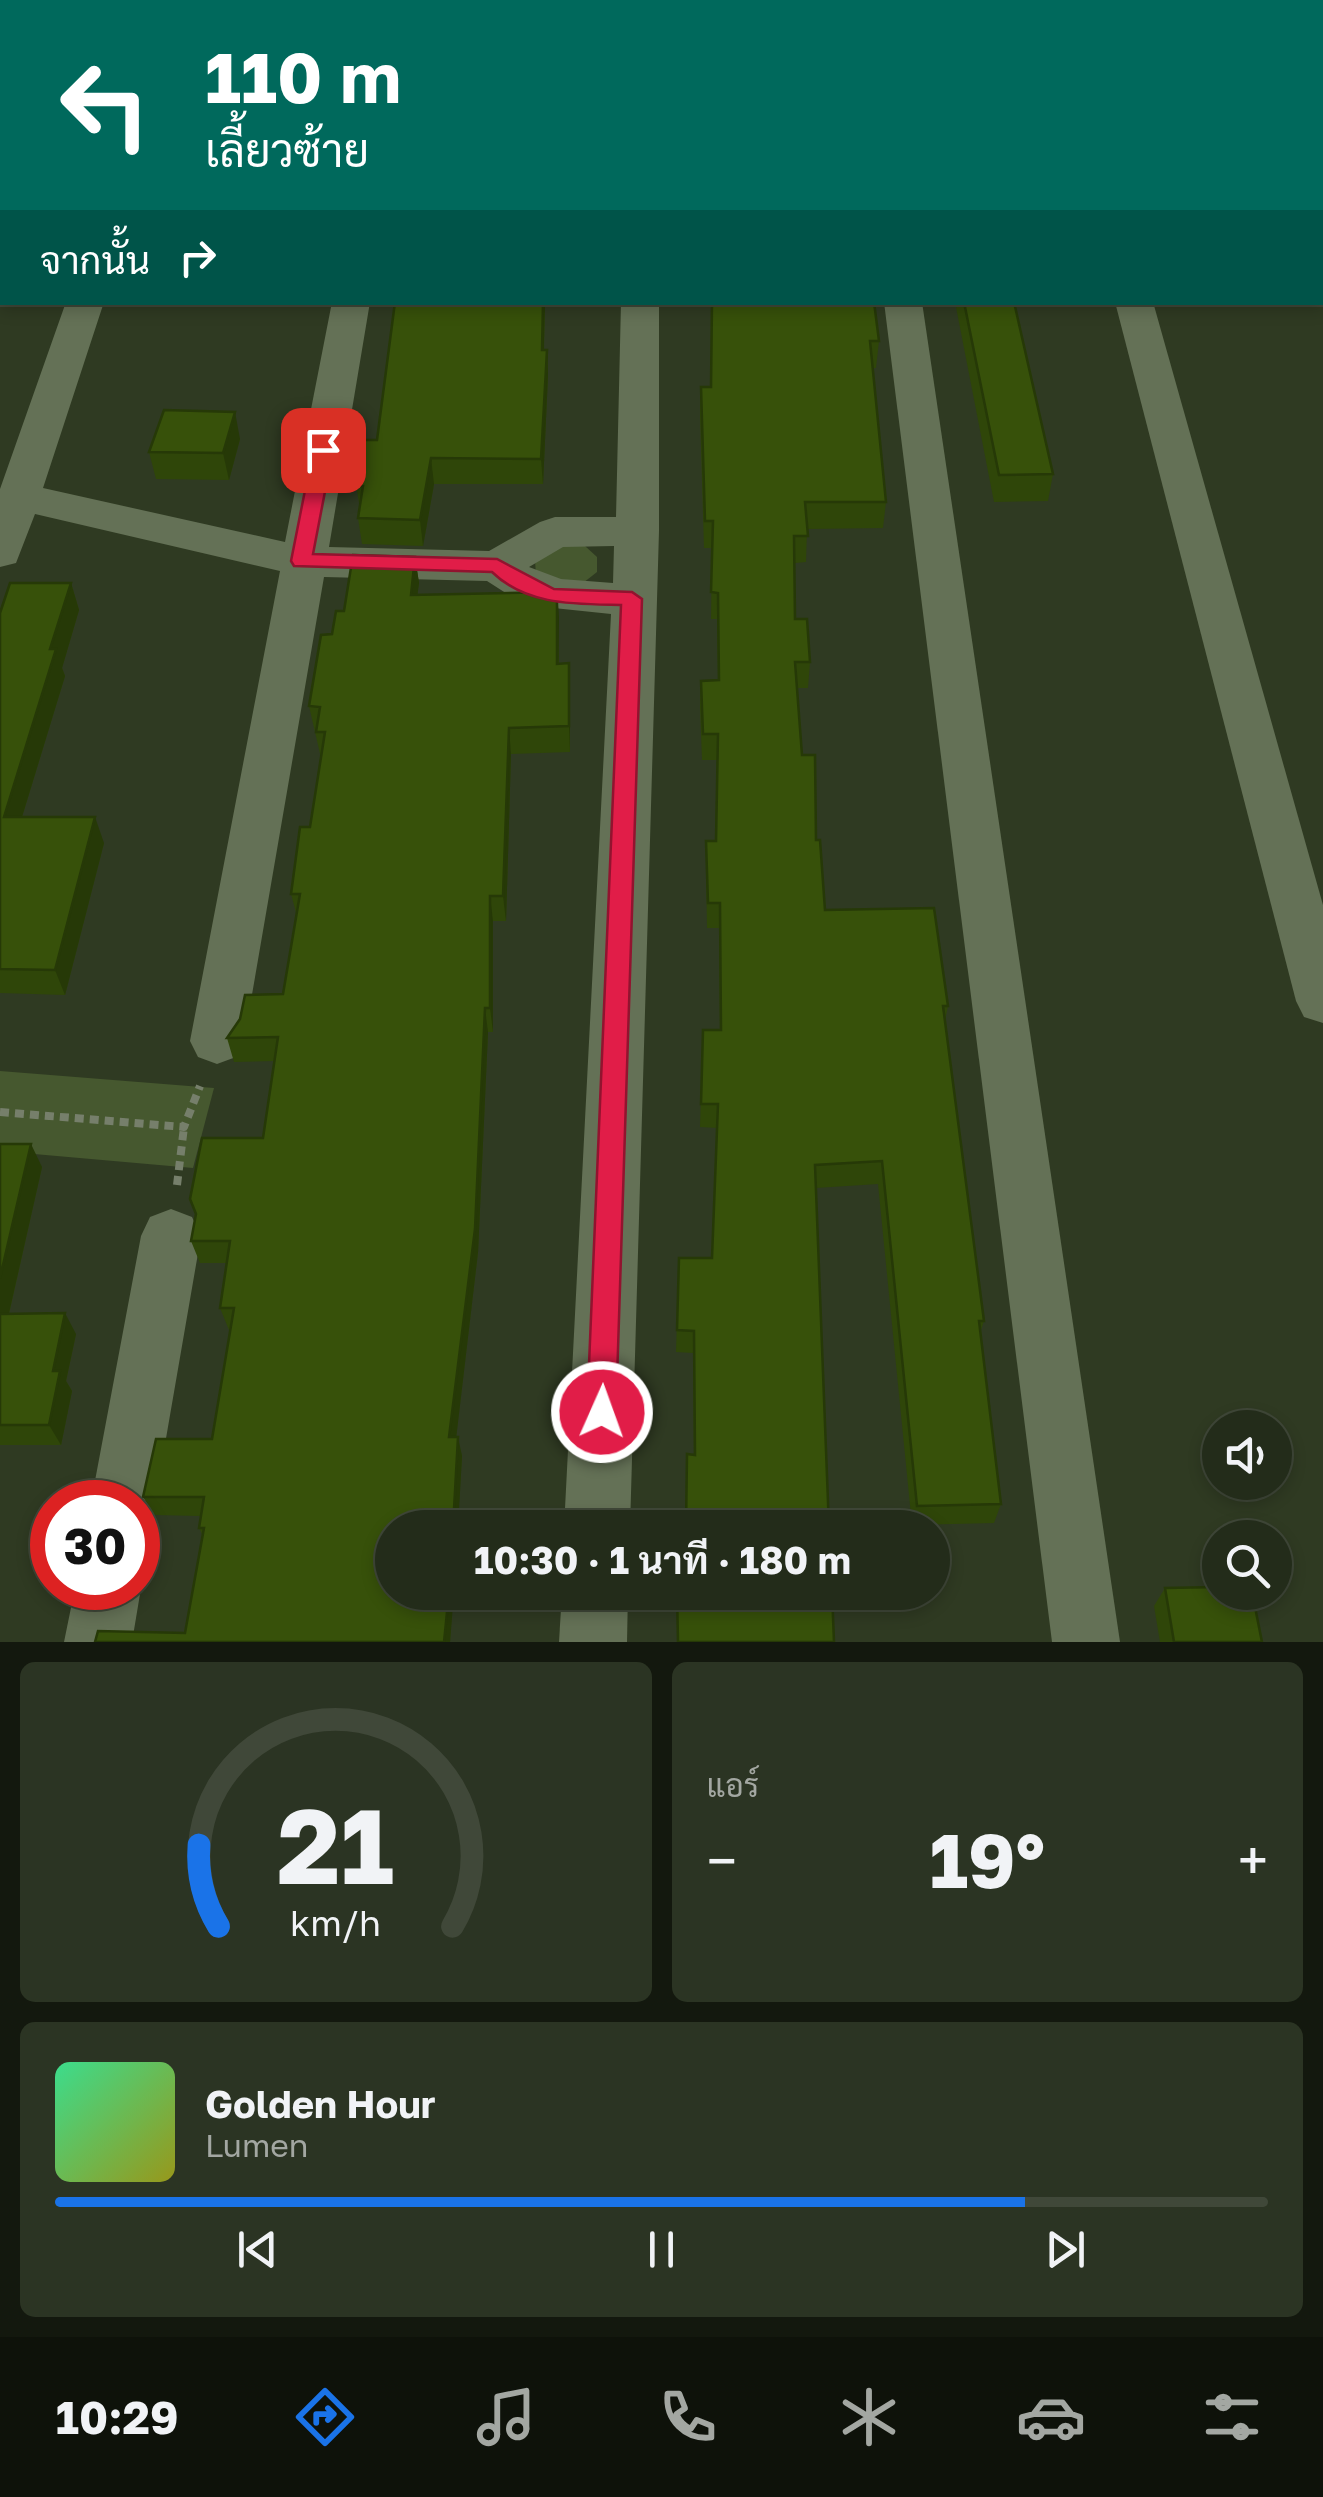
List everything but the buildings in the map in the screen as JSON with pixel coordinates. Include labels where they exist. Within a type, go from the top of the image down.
[{"type":"street","points":[[0,552],[84,305]]},
{"type":"street","points":[[217,1041],[350,305]]},
{"type":"street","points":[[599,1510],[637,531],[640,305]]},
{"type":"street","points":[[903,305],[1086,1642]]},
{"type":"street","points":[[1135,305],[1323,1001]]},
{"type":"street","points":[[17,496],[302,561],[497,566],[555,532],[637,531]]},
{"type":"street","points":[[497,566],[509,577],[552,596],[632,599]]},
{"type":"street","points":[[127,1480],[171,1236]]},
{"type":"street","points":[[98,1642],[104,1610]]},
{"type":"street","points":[[593,1642],[594,1610]]},
{"type":"path","points":[[0,1112],[184,1127],[217,1041]]},
{"type":"green space","points":[[555,545],[585,546],[597,557],[597,572],[583,583],[536,575],[535,560]]},
{"type":"green space","points":[[0,1071],[214,1088],[193,1168],[0,1151]]},
{"type":"route","points":[[323,450],[302,561],[497,566],[509,577],[552,596],[632,599],[602,1412]]}]
